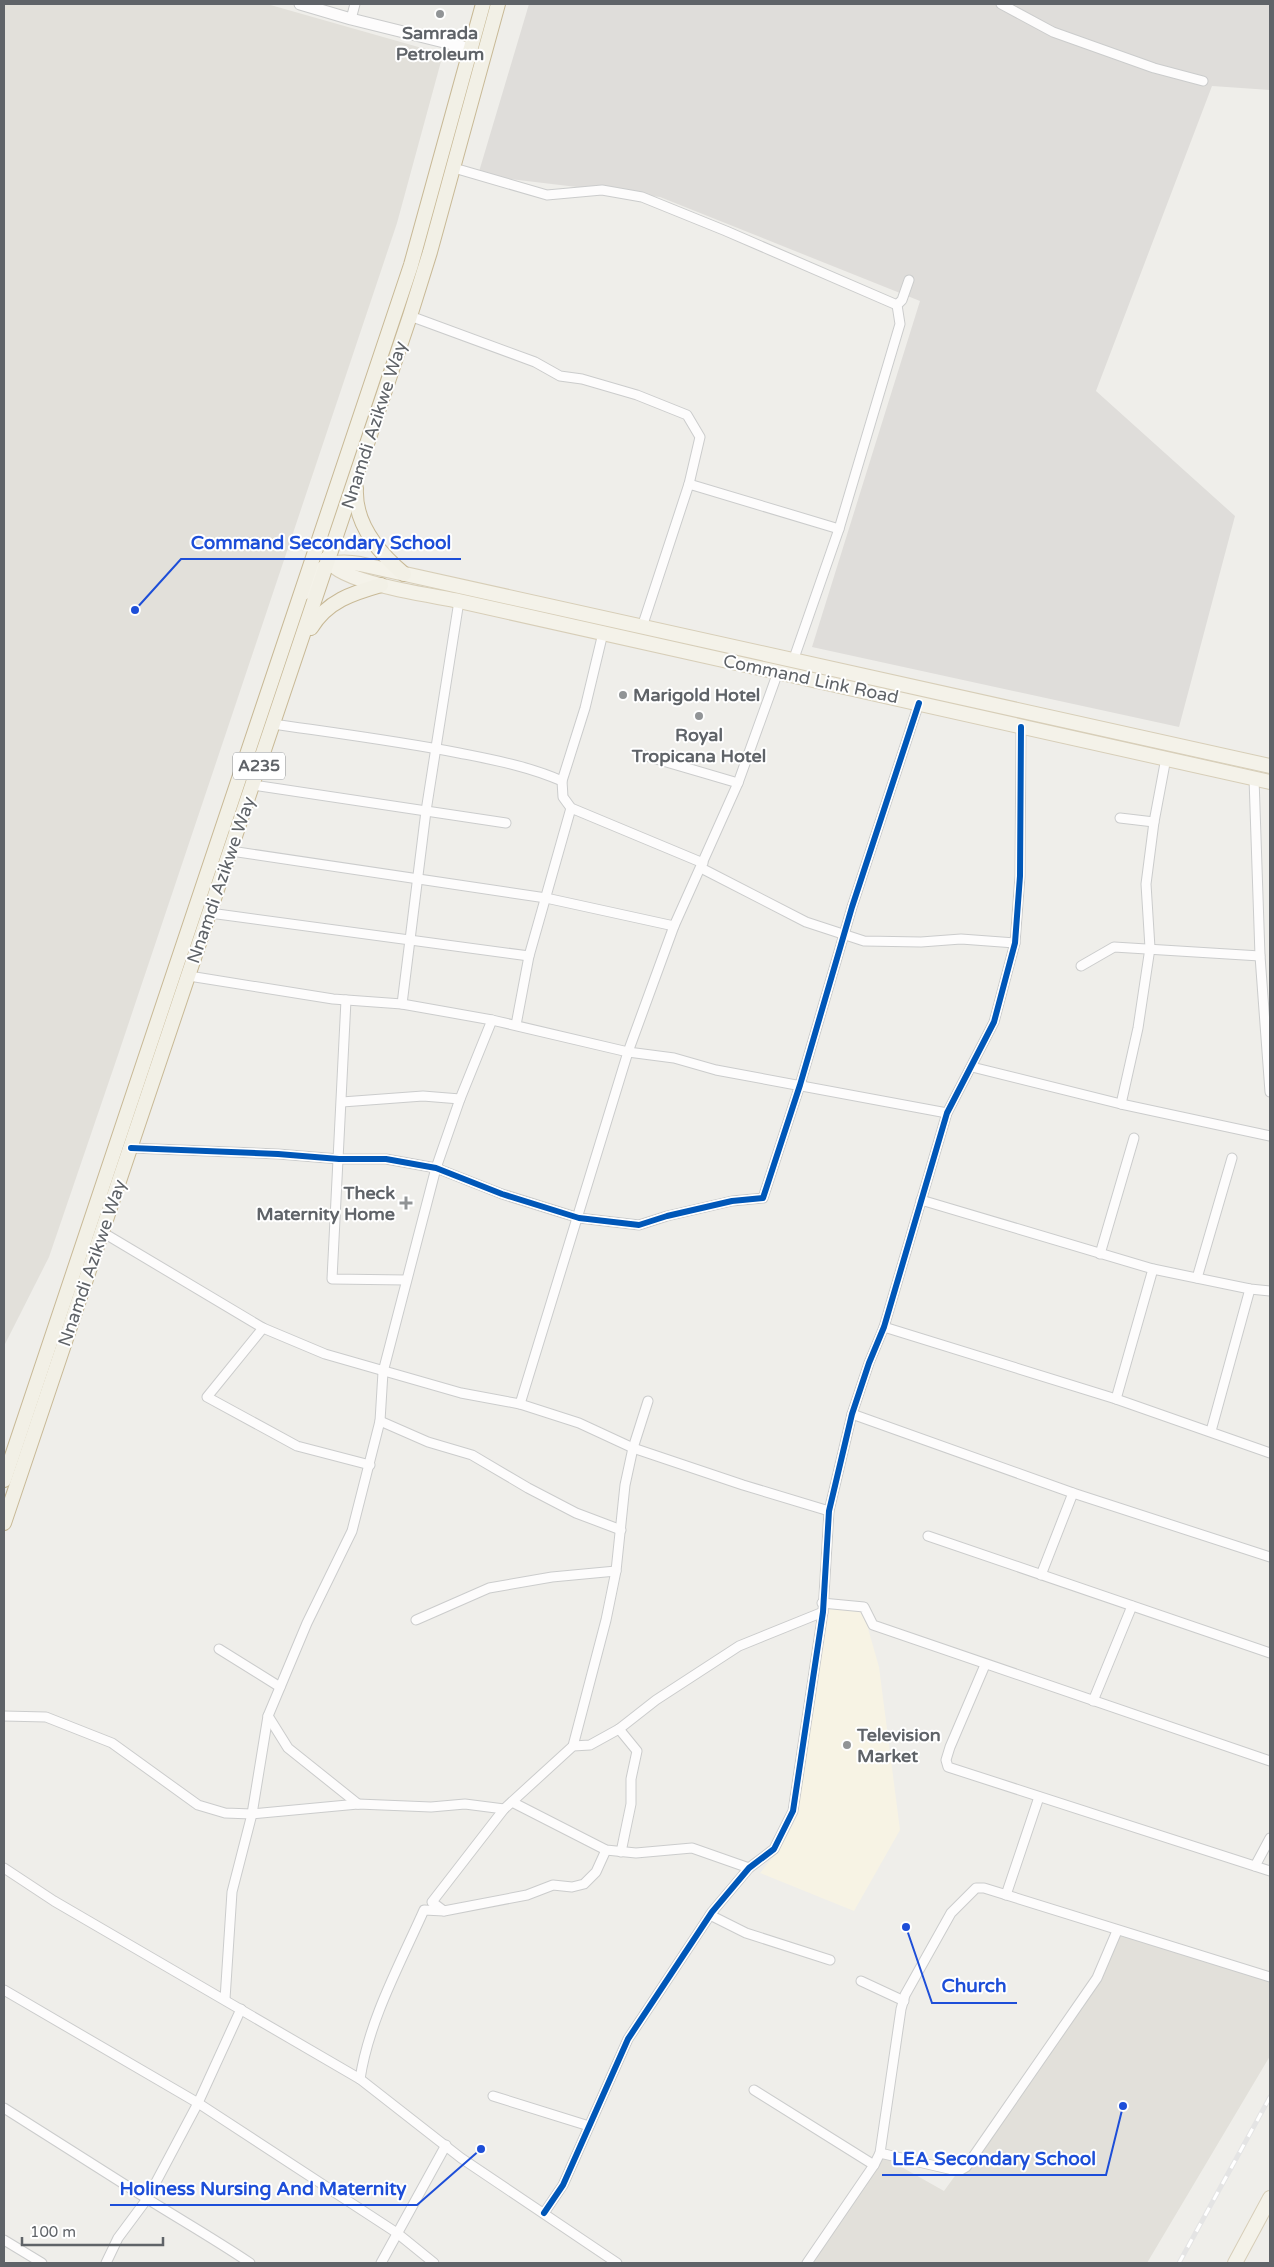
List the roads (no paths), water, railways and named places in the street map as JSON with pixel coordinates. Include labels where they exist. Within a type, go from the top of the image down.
[{"type":"highway","name":"Nnamdi Azikwe Way","points":[[4,1480],[411,265],[483,4]]},
{"type":"highway","name":"Nnamdi Azikwe Way","points":[[4,1523],[410,316],[454,168],[498,4]]},
{"type":"highway","points":[[360,465],[356,494],[358,509],[363,523],[389,562],[404,574]]},
{"type":"highway","points":[[298,650],[312,625],[322,612],[354,592],[381,586]]},
{"type":"main road","points":[[299,604],[311,581],[328,563],[323,545],[323,531]]},
{"type":"main road","name":"Command Link Road","points":[[328,563],[344,561],[1270,766]]},
{"type":"main road","name":"Command Link Road","points":[[328,563],[342,574],[351,578],[381,586],[459,601],[1270,782]]},
{"type":"main road","points":[[862,692],[865,676]]},
{"type":"main road","points":[[1235,2263],[1270,2198]]},
{"type":"street","points":[[300,4],[351,19],[472,49]]},
{"type":"street","points":[[351,19],[356,4]]},
{"type":"street","points":[[1001,4],[1053,32],[1154,68],[1203,82]]},
{"type":"street","points":[[454,168],[548,195],[602,190],[642,197],[897,305]]},
{"type":"street","points":[[897,305],[902,300],[909,280]]},
{"type":"street","points":[[793,661],[839,530],[900,324],[897,305]]},
{"type":"street","points":[[410,316],[536,362],[560,376],[582,379],[638,395],[687,415],[700,437],[689,484],[642,627]]},
{"type":"street","points":[[689,484],[839,530]]},
{"type":"street","points":[[402,1004],[426,811],[459,601]]},
{"type":"street","points":[[603,633],[585,708],[562,780],[562,797],[571,808],[702,866],[806,922],[864,941],[921,942],[961,939],[1015,943]]},
{"type":"street","points":[[520,1404],[579,1218],[628,1052],[674,926],[738,783],[778,672]]},
{"type":"street","points":[[131,1148],[278,1154],[339,1159],[386,1159],[436,1168],[502,1194],[579,1218],[639,1225],[732,1201],[763,1198],[800,1085],[844,933],[919,703]]},
{"type":"street","points":[[273,724],[436,749],[510,763],[540,771],[562,780]]},
{"type":"street","points":[[544,2213],[563,2185],[628,2038],[710,1915],[749,1868],[774,1849],[793,1811],[822,1607],[829,1511],[852,1414],[869,1363],[884,1327],[947,1113],[994,1022],[1015,943],[1020,876],[1021,727]]},
{"type":"street","points":[[646,756],[738,783]]},
{"type":"street","points":[[1121,1104],[1138,1028],[1150,948],[1146,884],[1154,822],[1166,758]]},
{"type":"street","points":[[1254,778],[1260,956],[1270,1092]]},
{"type":"street","points":[[253,785],[506,823]]},
{"type":"street","points":[[516,1025],[529,956],[571,808]]},
{"type":"street","points":[[1120,818],[1154,822]]},
{"type":"street","points":[[231,852],[546,898],[674,926]]},
{"type":"street","points":[[210,913],[529,956]]},
{"type":"street","points":[[1081,966],[1114,947],[1260,956]]},
{"type":"street","points":[[189,976],[346,1000],[402,1004],[492,1020],[628,1052],[674,1058],[716,1070],[947,1113]]},
{"type":"street","points":[[346,1000],[332,1279],[406,1280]]},
{"type":"street","points":[[225,1999],[232,1892],[252,1814],[268,1716],[307,1623],[352,1530],[380,1421],[383,1372],[436,1168],[460,1099],[492,1020]]},
{"type":"street","points":[[972,1067],[1121,1104],[1270,1136]]},
{"type":"street","points":[[342,1102],[423,1096],[460,1099]]},
{"type":"street","points":[[1100,1254],[1134,1138]]},
{"type":"street","points":[[1197,1278],[1232,1158]]},
{"type":"street","points":[[921,1200],[1153,1269],[1250,1288],[1270,1290]]},
{"type":"street","points":[[102,1232],[263,1328],[325,1354],[461,1394],[520,1404],[578,1423],[633,1448],[743,1485],[829,1511]]},
{"type":"street","points":[[1116,1399],[1153,1269]]},
{"type":"street","points":[[1211,1431],[1250,1288]]},
{"type":"street","points":[[884,1327],[1116,1399],[1270,1453]]},
{"type":"street","points":[[263,1328],[207,1397],[296,1446],[370,1464]]},
{"type":"street","points":[[444,1911],[432,1902],[504,1808],[573,1746],[606,1620],[616,1571],[625,1485],[633,1448],[648,1401]]},
{"type":"street","points":[[852,1414],[1073,1493],[1270,1557]]},
{"type":"street","points":[[380,1421],[428,1442],[472,1455],[528,1488],[576,1513],[620,1530]]},
{"type":"street","points":[[1041,1575],[1073,1493]]},
{"type":"street","points":[[928,1536],[1270,1653]]},
{"type":"street","points":[[416,1620],[488,1588],[552,1577],[616,1571]]},
{"type":"street","points":[[1093,1701],[1132,1606]]},
{"type":"street","points":[[573,1746],[590,1745],[619,1729],[656,1700],[739,1646],[822,1607],[864,1607],[872,1625],[1270,1761]]},
{"type":"street","points":[[219,1649],[280,1687]]},
{"type":"street","points":[[985,1665],[950,1747],[946,1760],[948,1767],[1270,1872]]},
{"type":"street","points":[[4,1716],[46,1717],[112,1743],[198,1804],[225,1813],[252,1814],[358,1804],[431,1807],[465,1804],[504,1808]]},
{"type":"street","points":[[268,1716],[288,1748],[358,1804]]},
{"type":"street","points":[[619,1729],[637,1751],[631,1779],[631,1804],[621,1852]]},
{"type":"street","points":[[1006,1895],[1039,1797]]},
{"type":"street","points":[[512,1802],[606,1850],[636,1854],[692,1848],[749,1868]]},
{"type":"street","points":[[1255,1866],[1270,1838]]},
{"type":"street","points":[[360,2079],[363,2062],[386,1994],[424,1910],[444,1911],[526,1895],[553,1884],[572,1887],[584,1884],[596,1872],[606,1850]]},
{"type":"street","points":[[4,1868],[54,1901],[360,2079],[461,2158],[617,2263]]},
{"type":"street","points":[[807,2263],[874,2165],[880,2153],[901,2009],[905,1995],[951,1913],[976,1888],[984,1888],[1117,1931],[1270,1977]]},
{"type":"street","points":[[710,1915],[746,1933],[830,1960]]},
{"type":"street","points":[[880,2153],[953,2170],[961,2170],[966,2167],[1097,1978],[1117,1931]]},
{"type":"street","points":[[861,1981],[904,2000]]},
{"type":"street","points":[[4,1990],[198,2103],[397,2233],[434,2263]]},
{"type":"street","points":[[106,2263],[118,2238],[147,2199],[198,2103],[241,2009]]},
{"type":"street","points":[[754,2090],[874,2165]]},
{"type":"street","points":[[493,2096],[589,2126]]},
{"type":"street","points":[[4,2108],[147,2199],[212,2237],[250,2263]]},
{"type":"street","points":[[381,2263],[446,2145]]},
{"type":"street","points":[[4,2240],[42,2263]]},
{"type":"railway","points":[[1179,2263],[1270,2097]]},
{"type":"place","name":"Samrada Petroleum","points":[[440,14]]},
{"type":"place","name":"Command Secondary School","points":[[135,610]]},
{"type":"place","name":"Marigold Hotel","points":[[623,695]]},
{"type":"place","name":"Royal Tropicana Hotel","points":[[699,716]]},
{"type":"place","name":"Theck Maternity Home","points":[[406,1203]]},
{"type":"place","name":"Television Market","points":[[847,1745]]},
{"type":"place","name":"Church","points":[[906,1927]]},
{"type":"place","name":"LEA Secondary School","points":[[1123,2106]]},
{"type":"place","name":"Holiness Nursing And Maternity","points":[[481,2149]]}]
